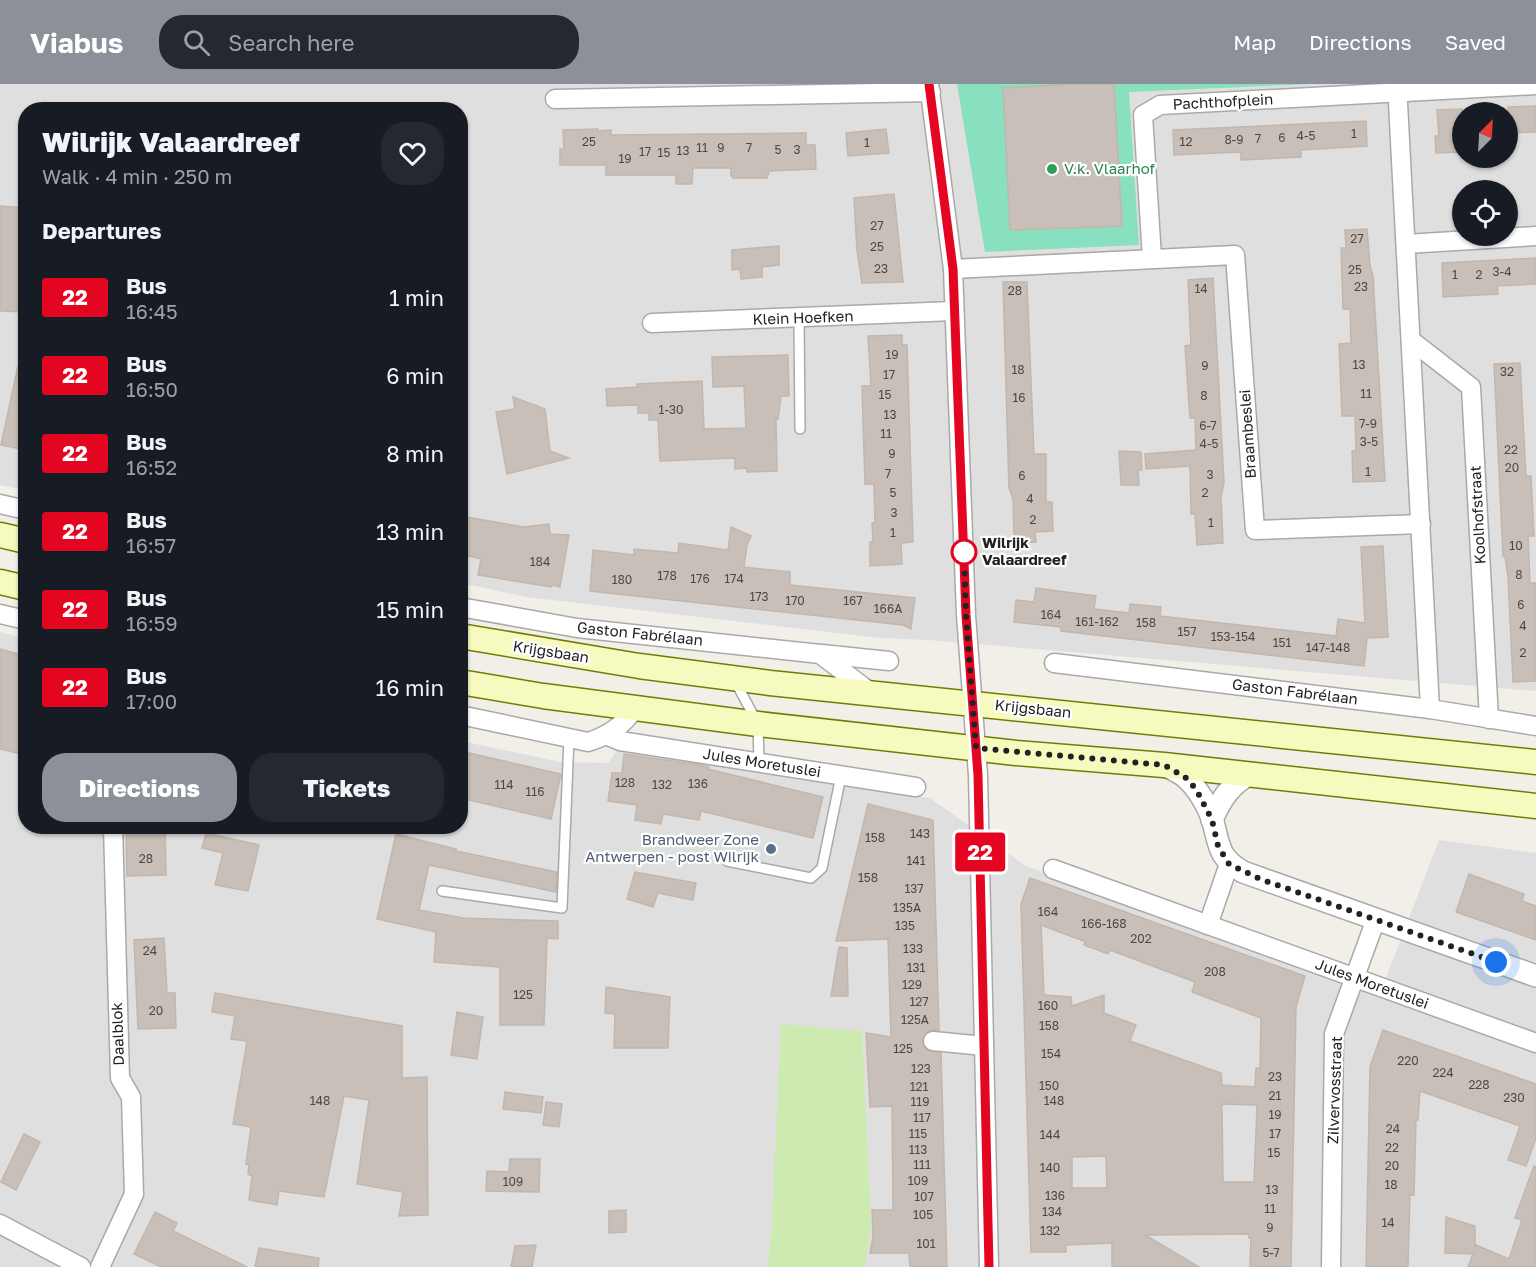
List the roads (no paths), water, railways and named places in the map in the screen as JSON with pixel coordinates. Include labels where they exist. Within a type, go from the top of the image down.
[{"type":"main road","points":[[0,535],[18,539]]},
{"type":"main road","points":[[0,582],[18,586]]},
{"type":"main road","name":"Krijgsbaan","points":[[468,637],[639,666],[733,678],[1536,762]]},
{"type":"main road","points":[[468,683],[758,724],[976,748],[1250,774],[1536,806]]},
{"type":"street","points":[[1430,709],[1397,88],[1536,85]]},
{"type":"street","points":[[555,99],[605,91],[930,88],[953,269],[966,615],[976,748],[989,1267]]},
{"type":"street","name":"Pachthofplein","points":[[1152,258],[1143,115],[1160,105],[1397,88]]},
{"type":"street","points":[[1406,244],[1536,236]]},
{"type":"street","name":"Braambeslei","points":[[1152,258],[1235,255],[1255,530],[1421,524]]},
{"type":"street","points":[[953,269],[1152,258]]},
{"type":"street","name":"Klein Hoefken","points":[[652,323],[954,311]]},
{"type":"street","name":"Koolhofstraat","points":[[1412,340],[1471,387],[1489,718]]},
{"type":"street","points":[[0,504],[18,508]]},
{"type":"street","name":"Gaston Fabrélaan","points":[[468,609],[577,628],[889,661]]},
{"type":"street","points":[[0,614],[18,618]]},
{"type":"street","points":[[820,654],[870,692]]},
{"type":"street","name":"Gaston Fabrélaan","points":[[1054,663],[1430,709],[1536,726]]},
{"type":"street","points":[[608,736],[629,717],[635,708]]},
{"type":"street","name":"Jules Moretuslei","points":[[468,717],[588,742],[608,736],[620,741],[916,787]]},
{"type":"street","points":[[1164,765],[1185,777],[1196,789],[1212,820],[1218,846],[1229,864],[1260,879],[1536,976]]},
{"type":"street","points":[[1212,820],[1226,793],[1237,781],[1250,774]]},
{"type":"street","name":"Daalblok","points":[[100,1267],[134,1194],[130,1097],[120,1078],[113,834]]},
{"type":"street","points":[[1208,925],[1229,864]]},
{"type":"street","name":"Jules Moretuslei","points":[[1053,868],[1536,1043]]},
{"type":"street","name":"Zilvervosstraat","points":[[1330,1267],[1334,1034],[1376,919]]},
{"type":"street","points":[[933,1041],[984,1046]]},
{"type":"street","points":[[1,1228],[81,1267]]},
{"type":"lane","points":[[799,318],[800,429]]},
{"type":"lane","points":[[733,678],[758,724],[759,762]]},
{"type":"lane","points":[[442,891],[562,908],[569,738]]},
{"type":"lane","points":[[727,861],[811,878],[822,868],[841,776]]},
{"type":"place","name":"V.k. Vlaarhof","points":[[1052,169]]},
{"type":"place","name":"Wilrijk Valaardreef","points":[[964,552]]},
{"type":"place","name":"Brandweer Zone Antwerpen - post Wilrijk","points":[[771,849]]}]
